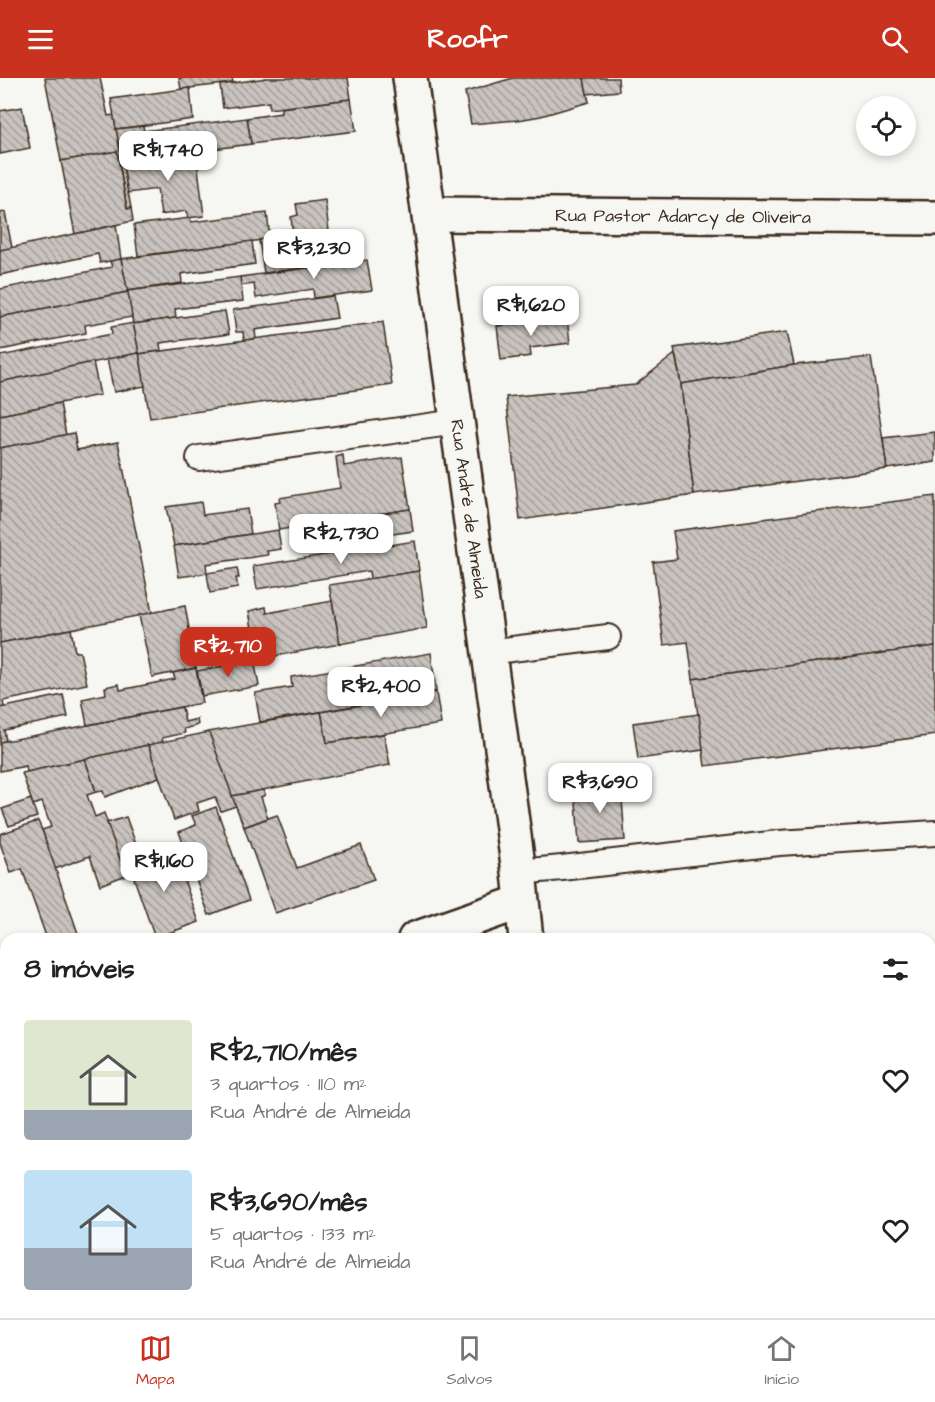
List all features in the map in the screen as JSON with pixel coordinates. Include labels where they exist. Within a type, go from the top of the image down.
[{"type":"main road","name":"Rua André de Almeida","points":[[410,78],[525,933]]},
{"type":"main road","name":"Rua Pastor Adarcy de Oliveira","points":[[429,214],[935,218]]},
{"type":"main road","points":[[428,933],[520,887]]},
{"type":"lane","points":[[199,458],[457,422]]},
{"type":"lane","points":[[488,652],[608,637]]},
{"type":"lane","points":[[520,887],[562,868],[779,843],[935,833]]},
{"type":"building","points":[[45,78],[100,78],[108,116],[114,115],[131,208],[127,209],[117,151],[61,161]]},
{"type":"building","points":[[179,78],[232,78],[233,83],[181,89]]},
{"type":"building","points":[[266,78],[348,78],[351,99],[269,109],[269,102],[223,108],[220,85]]},
{"type":"building","points":[[513,78],[584,78],[589,102],[541,116],[471,124],[465,92]]},
{"type":"building","points":[[584,78],[618,78],[619,91],[587,94]]},
{"type":"building","points":[[190,88],[193,119],[116,129],[111,99]]},
{"type":"building","points":[[351,99],[356,131],[251,144],[247,118],[281,113],[281,108]]},
{"type":"building","points":[[22,107],[30,148],[0,154],[0,111]]},
{"type":"building","points":[[247,118],[251,144],[122,161],[116,129],[143,126],[144,131]]},
{"type":"building","points":[[117,151],[127,209],[131,208],[133,221],[75,234],[61,161]]},
{"type":"building","points":[[196,152],[204,216],[188,218],[186,211],[161,215],[157,189],[128,193],[122,161]]},
{"type":"building","points":[[325,200],[329,231],[293,236],[291,217],[298,215],[296,204]]},
{"type":"building","points":[[5,212],[12,248],[0,250],[0,213]]},
{"type":"building","points":[[267,213],[270,239],[138,256],[134,225],[190,218],[191,222]]},
{"type":"building","points":[[116,225],[121,259],[100,263],[98,254],[0,275],[0,250]]},
{"type":"building","points":[[323,232],[328,265],[264,273],[259,240]]},
{"type":"building","points":[[252,241],[255,264],[181,274],[182,283],[127,291],[121,259]]},
{"type":"building","points":[[121,259],[128,292],[0,317],[0,289],[112,267],[110,261]]},
{"type":"building","points":[[367,260],[372,290],[314,298],[313,289],[256,298],[254,284],[241,286],[240,277]]},
{"type":"building","points":[[240,277],[243,301],[175,309],[176,318],[133,324],[127,291]]},
{"type":"building","points":[[128,292],[132,317],[85,325],[86,333],[0,350],[0,317]]},
{"type":"building","points":[[333,296],[337,318],[255,330],[256,339],[244,340],[243,332],[236,332],[233,310]]},
{"type":"building","points":[[225,311],[229,334],[160,343],[161,351],[139,354],[133,324]]},
{"type":"building","points":[[567,318],[570,343],[530,348],[531,356],[501,360],[497,326]]},
{"type":"building","points":[[383,322],[392,385],[150,418],[139,354]]},
{"type":"building","points":[[133,323],[139,353],[0,382],[0,356],[112,334],[111,327]]},
{"type":"building","points":[[787,332],[794,365],[681,384],[674,348]]},
{"type":"building","points":[[139,353],[145,386],[114,392],[107,359]]},
{"type":"building","points":[[675,354],[681,384],[694,495],[520,520],[506,397],[635,385]]},
{"type":"building","points":[[871,357],[887,469],[694,495],[681,384],[794,365]]},
{"type":"building","points":[[93,362],[100,395],[0,415],[0,382]]},
{"type":"building","points":[[60,403],[66,435],[0,448],[0,415]]},
{"type":"building","points":[[935,432],[935,462],[887,469],[883,438]]},
{"type":"building","points":[[74,433],[77,450],[118,442],[152,613],[0,643],[0,448]]},
{"type":"building","points":[[343,455],[344,466],[402,457],[410,509],[279,530],[275,503],[280,502],[279,498],[340,488],[336,457]]},
{"type":"building","points":[[935,496],[935,646],[693,679],[688,642],[664,645],[653,562],[677,559],[673,531]]},
{"type":"building","points":[[201,502],[203,515],[247,509],[251,534],[174,546],[166,507]]},
{"type":"building","points":[[410,509],[413,531],[296,548],[293,527]]},
{"type":"building","points":[[278,530],[281,549],[267,551],[268,555],[206,564],[207,573],[179,577],[174,546]]},
{"type":"building","points":[[415,541],[419,571],[370,579],[369,571],[257,589],[253,566]]},
{"type":"building","points":[[237,568],[238,588],[210,593],[207,573]]},
{"type":"building","points":[[419,571],[427,628],[340,644],[329,585]]},
{"type":"building","points":[[332,601],[340,644],[243,662],[237,631],[252,628],[249,611],[266,607],[267,613]]},
{"type":"building","points":[[185,606],[196,668],[152,677],[139,615]]},
{"type":"building","points":[[71,629],[75,652],[80,652],[87,684],[3,701],[4,707],[0,708],[0,643]]},
{"type":"building","points":[[935,646],[935,735],[705,766],[693,679]]},
{"type":"building","points":[[431,653],[436,692],[260,722],[255,693],[292,687],[291,677]]},
{"type":"building","points":[[254,660],[259,686],[202,696],[197,671]]},
{"type":"building","points":[[196,668],[202,703],[87,725],[82,699],[106,694],[105,687],[119,684],[120,690],[175,679],[173,673]]},
{"type":"building","points":[[436,692],[441,724],[327,743],[321,712]]},
{"type":"building","points":[[63,695],[68,717],[4,730],[6,741],[0,742],[0,708]]},
{"type":"building","points":[[182,707],[185,722],[197,719],[198,725],[184,729],[185,733],[162,738],[163,742],[27,772],[26,766],[0,771],[0,742]]},
{"type":"building","points":[[321,712],[327,743],[384,734],[390,765],[232,796],[208,732]]},
{"type":"building","points":[[699,714],[703,750],[638,759],[633,723]]},
{"type":"building","points":[[209,732],[236,806],[221,811],[215,797],[197,803],[199,811],[174,820],[148,745]]},
{"type":"building","points":[[148,745],[159,777],[105,797],[103,791],[96,792],[85,759]]},
{"type":"building","points":[[85,759],[96,792],[87,795],[95,817],[104,813],[126,875],[100,885],[90,856],[55,869],[42,830],[51,827],[42,802],[33,805],[22,773]]},
{"type":"building","points":[[621,786],[625,840],[579,843],[575,789]]},
{"type":"building","points":[[263,790],[265,795],[261,797],[268,818],[244,827],[232,796]]},
{"type":"building","points":[[31,799],[37,817],[9,826],[2,809]]},
{"type":"building","points":[[216,807],[249,900],[209,915],[179,832],[196,825],[192,816]]},
{"type":"building","points":[[277,815],[297,868],[361,845],[374,880],[275,913],[244,827]]},
{"type":"building","points":[[126,817],[141,858],[122,865],[107,823]]},
{"type":"building","points":[[38,821],[78,933],[45,933],[22,869],[11,873],[0,843],[0,834]]},
{"type":"building","points":[[173,849],[199,922],[169,933],[153,933],[129,864]]}]
